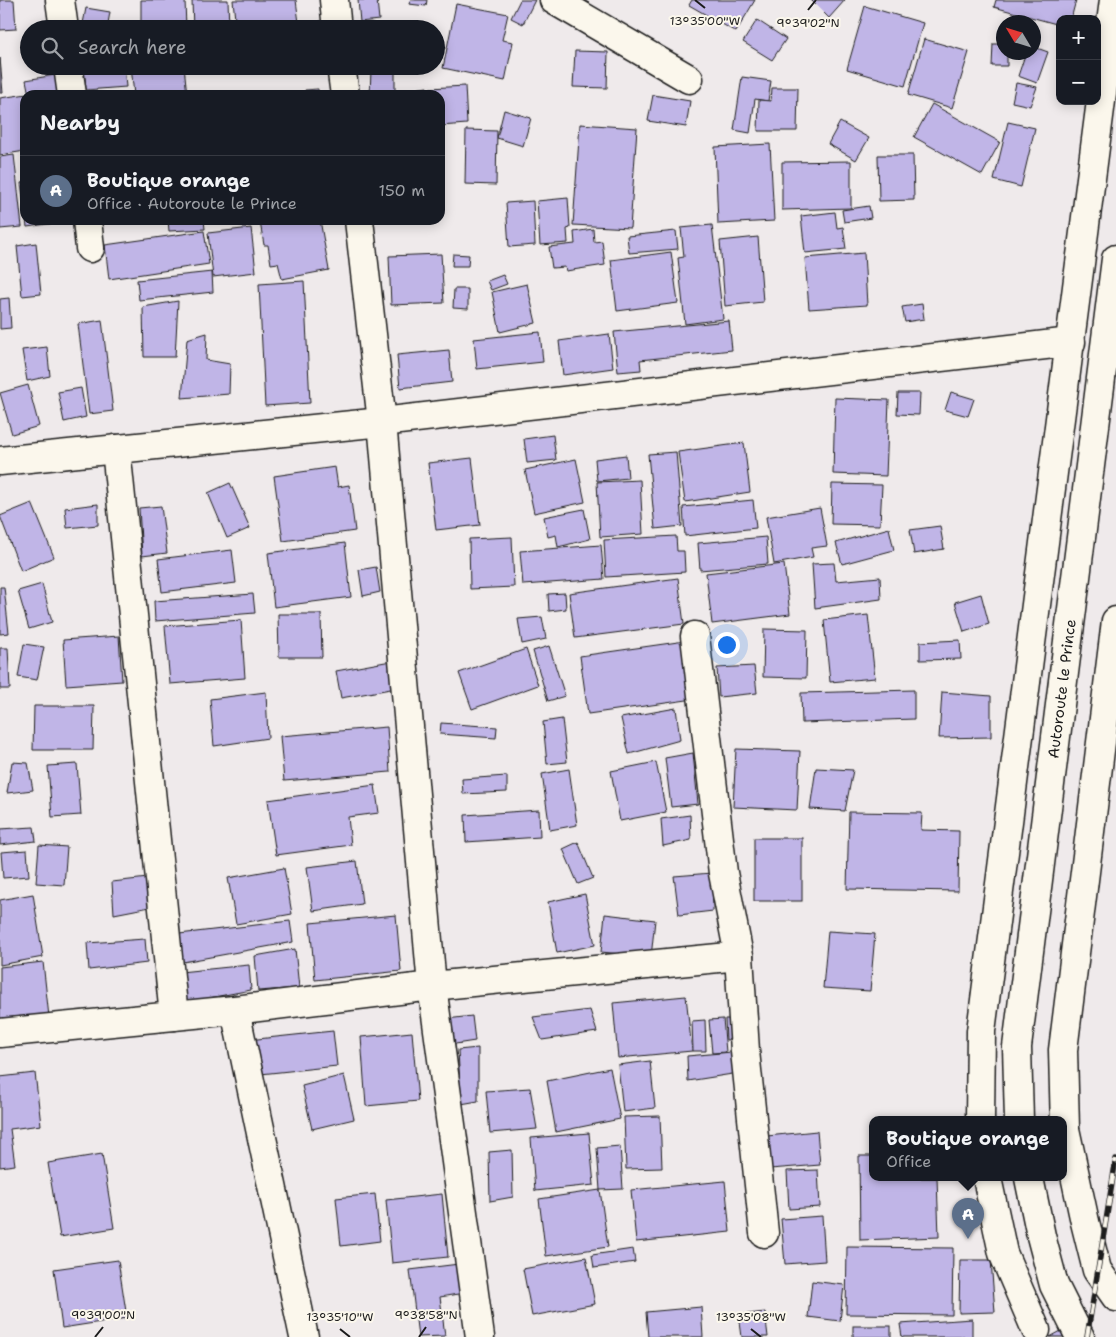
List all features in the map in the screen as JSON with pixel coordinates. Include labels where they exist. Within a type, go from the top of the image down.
[{"type":"street","points":[[60,0],[63,20]]},
{"type":"street","points":[[334,0],[336,20]]},
{"type":"street","points":[[554,0],[689,79]]},
{"type":"street","points":[[980,1116],[981,1031],[1114,0]]},
{"type":"street","points":[[69,75],[71,90]]},
{"type":"street","points":[[342,75],[344,90]]},
{"type":"street","points":[[88,225],[90,248]]},
{"type":"street","points":[[360,225],[382,422],[432,986],[480,1337]]},
{"type":"street","name":"Autoroute le Prince","points":[[1020,1116],[1017,1048],[1116,258]]},
{"type":"street","points":[[0,461],[382,422],[1071,342]]},
{"type":"street","points":[[116,449],[174,1016]]},
{"type":"street","points":[[1065,1116],[1063,1050],[1116,621]]},
{"type":"street","points":[[695,636],[723,873],[739,956],[745,1052],[764,1233]]},
{"type":"street","points":[[0,1033],[235,1010],[432,986],[739,956]]},
{"type":"street","points":[[235,1010],[304,1337]]},
{"type":"street","points":[[1067,1138],[1097,1270],[1115,1290]]},
{"type":"street","points":[[988,1181],[1003,1253],[1034,1333]]},
{"type":"street","points":[[1030,1181],[1054,1285],[1080,1337]]},
{"type":"street","points":[[1034,1333],[1054,1285]]},
{"type":"building","points":[[0,0],[14,0],[16,29],[0,30]]},
{"type":"building","points":[[141,0],[185,0],[186,20],[141,20]]},
{"type":"building","points":[[192,0],[228,0],[229,20],[193,20]]},
{"type":"building","points":[[233,0],[296,0],[299,20],[235,20]]},
{"type":"building","points":[[358,0],[377,0],[379,20],[360,20]]},
{"type":"building","points":[[410,0],[427,0],[426,6],[409,4]]},
{"type":"building","points":[[520,0],[535,0],[523,24],[511,18]]},
{"type":"building","points":[[692,0],[755,0],[736,32],[689,5]]},
{"type":"building","points":[[811,0],[845,0],[829,18]]},
{"type":"building","points":[[996,0],[1076,0],[1072,15],[1056,15],[1056,24],[1041,20],[1041,15],[1023,15],[994,7]]},
{"type":"building","points":[[456,4],[508,14],[502,40],[513,42],[505,81],[445,68],[445,58]]},
{"type":"building","points":[[865,6],[923,23],[905,86],[847,69]]},
{"type":"building","points":[[86,8],[110,12],[109,20],[84,20]]},
{"type":"building","points":[[757,20],[786,39],[772,60],[743,42]]},
{"type":"building","points":[[924,39],[969,52],[952,108],[908,95]]},
{"type":"building","points":[[993,44],[996,44],[996,60],[1007,60],[1007,66],[992,66]]},
{"type":"building","points":[[1041,50],[1048,52],[1037,83],[1018,76],[1023,60],[1041,60]]},
{"type":"building","points":[[575,51],[608,52],[607,88],[573,87]]},
{"type":"building","points":[[0,58],[3,93],[0,93]]},
{"type":"building","points":[[55,75],[58,90],[28,90],[26,80]]},
{"type":"building","points":[[85,75],[125,75],[126,87],[86,90]]},
{"type":"building","points":[[132,75],[185,75],[186,90],[133,90]]},
{"type":"building","points":[[371,75],[395,75],[395,90],[370,90]]},
{"type":"building","points":[[742,77],[771,81],[768,101],[755,99],[750,133],[734,130]]},
{"type":"building","points":[[1016,83],[1037,87],[1030,106],[1012,102]]},
{"type":"building","points":[[465,86],[467,124],[445,126],[445,90],[430,90],[430,88]]},
{"type":"building","points":[[427,87],[427,90],[408,90]]},
{"type":"building","points":[[772,88],[798,88],[797,131],[758,131],[759,100],[771,101]]},
{"type":"building","points":[[20,95],[20,152],[0,155],[0,98]]},
{"type":"building","points":[[653,95],[690,101],[686,127],[648,121]]},
{"type":"building","points":[[932,104],[1000,142],[982,175],[914,137]]},
{"type":"building","points":[[504,110],[531,118],[523,146],[497,138]]},
{"type":"building","points":[[840,122],[869,138],[856,160],[828,144]]},
{"type":"building","points":[[1008,122],[1035,128],[1021,187],[994,180]]},
{"type":"building","points":[[580,124],[637,128],[630,228],[573,225]]},
{"type":"building","points":[[466,130],[497,131],[496,185],[465,184]]},
{"type":"building","points":[[770,144],[774,221],[718,224],[715,147]]},
{"type":"building","points":[[14,155],[20,225],[22,227],[0,229],[0,157]]},
{"type":"building","points":[[878,155],[913,155],[914,200],[879,201]]},
{"type":"building","points":[[851,161],[851,208],[782,210],[782,162]]},
{"type":"building","points":[[568,198],[570,228],[567,229],[568,243],[540,245],[537,201]]},
{"type":"building","points":[[533,201],[535,245],[509,247],[506,203]]},
{"type":"building","points":[[869,206],[871,218],[844,222],[842,210]]},
{"type":"building","points":[[835,212],[837,228],[843,227],[846,249],[805,253],[801,216]]},
{"type":"building","points":[[168,225],[205,225],[205,229],[169,231]]},
{"type":"building","points":[[261,225],[321,225],[329,270],[282,279],[278,263],[271,264],[268,245],[264,245]]},
{"type":"building","points":[[712,225],[723,319],[685,324],[678,258],[684,257],[681,228]]},
{"type":"building","points":[[251,228],[256,272],[213,277],[208,233]]},
{"type":"building","points":[[593,229],[594,242],[602,241],[605,265],[566,271],[565,267],[552,268],[549,247],[575,244],[574,232]]},
{"type":"building","points":[[204,231],[209,264],[109,279],[105,245]]},
{"type":"building","points":[[676,231],[678,249],[629,253],[627,236]]},
{"type":"building","points":[[758,237],[763,302],[725,306],[720,241]]},
{"type":"building","points":[[36,243],[41,294],[22,296],[17,246]]},
{"type":"building","points":[[671,252],[678,303],[617,311],[611,260]]},
{"type":"building","points":[[864,253],[867,305],[809,309],[805,258]]},
{"type":"building","points":[[441,254],[444,303],[391,305],[389,256]]},
{"type":"building","points":[[453,254],[469,255],[468,266],[452,266]]},
{"type":"building","points":[[212,272],[213,292],[139,300],[137,280]]},
{"type":"building","points":[[503,275],[507,284],[491,290],[487,281]]},
{"type":"building","points":[[304,281],[310,403],[265,406],[259,284]]},
{"type":"building","points":[[527,284],[536,323],[500,332],[492,292]]},
{"type":"building","points":[[454,289],[468,289],[468,309],[453,308]]},
{"type":"building","points":[[9,298],[11,328],[0,329],[0,299]]},
{"type":"building","points":[[178,301],[175,357],[144,357],[143,307]]},
{"type":"building","points":[[922,304],[924,319],[905,322],[902,307]]},
{"type":"building","points":[[102,320],[113,411],[89,414],[78,324]]},
{"type":"building","points":[[729,321],[732,350],[640,360],[641,370],[618,372],[614,332]]},
{"type":"building","points":[[540,332],[543,362],[477,369],[474,339]]},
{"type":"building","points":[[207,333],[206,360],[230,364],[229,394],[182,398],[187,339]]},
{"type":"building","points":[[609,334],[613,368],[563,375],[559,341]]},
{"type":"building","points":[[47,347],[50,376],[27,381],[22,350]]},
{"type":"building","points":[[449,350],[452,382],[400,388],[397,355]]},
{"type":"building","points":[[28,385],[39,426],[12,434],[0,393]]},
{"type":"building","points":[[81,388],[86,417],[64,422],[58,392]]},
{"type":"building","points":[[951,392],[974,399],[968,416],[945,410]]},
{"type":"building","points":[[898,393],[920,393],[919,415],[897,414]]},
{"type":"building","points":[[835,398],[889,400],[886,476],[833,474]]},
{"type":"building","points":[[553,435],[556,460],[527,463],[524,439]]},
{"type":"building","points":[[744,443],[750,492],[685,502],[678,452]]},
{"type":"building","points":[[676,452],[682,526],[655,529],[648,454]]},
{"type":"building","points":[[626,455],[628,478],[597,481],[595,459]]},
{"type":"building","points":[[472,458],[480,525],[436,530],[428,463]]},
{"type":"building","points":[[576,459],[585,502],[534,513],[525,470]]},
{"type":"building","points":[[335,467],[338,487],[349,485],[355,531],[283,541],[274,476]]},
{"type":"building","points":[[640,480],[643,534],[600,537],[597,482]]},
{"type":"building","points":[[230,483],[250,528],[227,538],[208,493]]},
{"type":"building","points":[[832,484],[882,485],[880,525],[831,524]]},
{"type":"building","points":[[753,500],[756,528],[685,536],[683,507]]},
{"type":"building","points":[[32,503],[54,557],[21,571],[0,516]]},
{"type":"building","points":[[98,504],[98,525],[67,528],[65,508]]},
{"type":"building","points":[[161,506],[167,553],[142,556],[139,508]]},
{"type":"building","points":[[820,508],[827,546],[811,548],[813,557],[774,564],[766,517]]},
{"type":"building","points":[[584,509],[590,539],[558,547],[556,535],[548,537],[544,517]]},
{"type":"building","points":[[940,526],[944,549],[914,554],[910,530]]},
{"type":"building","points":[[889,528],[894,550],[842,564],[836,543]]},
{"type":"building","points":[[676,536],[677,551],[684,551],[685,572],[606,577],[604,540]]},
{"type":"building","points":[[512,537],[514,587],[470,589],[469,539]]},
{"type":"building","points":[[766,537],[768,564],[700,570],[698,543]]},
{"type":"building","points":[[345,543],[351,597],[274,607],[268,553]]},
{"type":"building","points":[[601,545],[604,579],[523,585],[520,551]]},
{"type":"building","points":[[232,550],[236,583],[162,592],[158,559]]},
{"type":"building","points":[[834,563],[836,581],[880,577],[881,599],[815,608],[812,564]]},
{"type":"building","points":[[784,564],[790,614],[712,624],[706,573]]},
{"type":"building","points":[[376,567],[380,592],[363,596],[359,570]]},
{"type":"building","points":[[678,578],[684,624],[575,638],[569,593]]},
{"type":"building","points":[[42,584],[52,622],[29,629],[18,591]]},
{"type":"building","points":[[0,587],[4,587],[9,633],[0,634]]},
{"type":"building","points":[[565,593],[566,609],[549,611],[548,594]]},
{"type":"building","points":[[253,594],[255,613],[155,621],[154,601]]},
{"type":"building","points":[[981,594],[989,624],[964,632],[955,602]]},
{"type":"building","points":[[278,614],[321,614],[322,657],[279,657]]},
{"type":"building","points":[[868,615],[875,678],[830,682],[824,620]]},
{"type":"building","points":[[542,617],[546,639],[522,644],[518,619]]},
{"type":"building","points":[[241,620],[245,678],[170,684],[165,626]]},
{"type":"building","points":[[764,629],[807,630],[806,678],[763,677]]},
{"type":"building","points":[[119,636],[122,681],[66,685],[63,640]]},
{"type":"building","points":[[960,640],[961,659],[920,660],[920,642]]},
{"type":"building","points":[[685,641],[694,699],[588,714],[580,656]]},
{"type":"building","points":[[24,644],[44,647],[37,680],[18,677]]},
{"type":"building","points":[[549,646],[565,696],[548,701],[533,651]]},
{"type":"building","points":[[0,648],[8,648],[10,689],[0,689]]},
{"type":"building","points":[[526,649],[538,685],[472,709],[459,673]]},
{"type":"building","points":[[391,661],[396,688],[341,698],[336,671]]},
{"type":"building","points":[[754,666],[757,693],[719,697],[717,668]]},
{"type":"building","points":[[914,690],[914,719],[802,723],[801,693]]},
{"type":"building","points":[[266,692],[268,738],[214,746],[210,699]]},
{"type":"building","points":[[942,692],[991,696],[991,737],[939,738]]},
{"type":"building","points":[[34,706],[94,706],[93,750],[33,750]]},
{"type":"building","points":[[676,708],[680,740],[629,754],[621,718]]},
{"type":"building","points":[[562,719],[567,762],[547,764],[543,722]]},
{"type":"building","points":[[441,723],[497,727],[496,738],[440,734]]},
{"type":"building","points":[[387,727],[390,772],[284,781],[280,736]]},
{"type":"building","points":[[736,749],[800,751],[797,810],[733,807]]},
{"type":"building","points":[[693,753],[698,804],[671,807],[665,758]]},
{"type":"building","points":[[12,762],[28,763],[33,790],[7,793]]},
{"type":"building","points":[[656,762],[666,812],[620,821],[611,771]]},
{"type":"building","points":[[77,764],[81,815],[52,817],[48,766]]},
{"type":"building","points":[[816,768],[853,770],[845,811],[810,809]]},
{"type":"building","points":[[569,769],[577,825],[550,830],[542,774]]},
{"type":"building","points":[[507,776],[507,792],[463,794],[462,779]]},
{"type":"building","points":[[375,785],[379,813],[348,817],[351,845],[276,855],[268,800]]},
{"type":"building","points":[[539,810],[540,837],[466,842],[465,815]]},
{"type":"building","points":[[849,812],[922,813],[921,830],[959,831],[958,891],[847,889]]},
{"type":"building","points":[[690,815],[691,840],[663,846],[661,819]]},
{"type":"building","points":[[34,827],[36,841],[0,845],[0,829]]},
{"type":"building","points":[[754,838],[802,838],[802,901],[754,901]]},
{"type":"building","points":[[578,842],[593,878],[578,884],[563,849]]},
{"type":"building","points":[[39,845],[67,847],[64,885],[36,883]]},
{"type":"building","points":[[27,850],[29,876],[3,878],[1,852]]},
{"type":"building","points":[[357,861],[362,904],[313,911],[307,867]]},
{"type":"building","points":[[284,868],[292,914],[236,924],[228,878]]},
{"type":"building","points":[[712,873],[713,911],[679,915],[674,876]]},
{"type":"building","points":[[148,878],[150,907],[114,914],[112,882]]},
{"type":"building","points":[[33,894],[43,957],[0,965],[0,900]]},
{"type":"building","points":[[585,894],[595,945],[557,953],[548,902]]},
{"type":"building","points":[[605,914],[655,920],[651,957],[601,952]]},
{"type":"building","points":[[396,915],[401,971],[315,980],[310,923]]},
{"type":"building","points":[[290,921],[293,942],[183,962],[179,934]]},
{"type":"building","points":[[828,931],[875,934],[870,991],[823,988]]},
{"type":"building","points":[[145,939],[147,963],[89,970],[87,943]]},
{"type":"building","points":[[295,949],[299,988],[258,991],[255,956]]},
{"type":"building","points":[[43,962],[49,1017],[0,1022],[0,967]]},
{"type":"building","points":[[249,965],[251,990],[182,1003],[180,972]]},
{"type":"building","points":[[686,996],[692,1051],[618,1058],[613,1003]]},
{"type":"building","points":[[590,1010],[597,1032],[542,1040],[533,1017]]},
{"type":"building","points":[[472,1016],[475,1041],[449,1045],[447,1019]]},
{"type":"building","points":[[723,1019],[726,1052],[712,1053],[709,1020]]},
{"type":"building","points":[[725,1019],[737,1019],[738,1039],[726,1040]]},
{"type":"building","points":[[705,1020],[706,1051],[693,1051],[692,1021]]},
{"type":"building","points":[[333,1031],[337,1066],[251,1075],[248,1040]]},
{"type":"building","points":[[412,1032],[418,1101],[366,1106],[361,1037]]},
{"type":"building","points":[[478,1048],[478,1101],[461,1104],[458,1050]]},
{"type":"building","points":[[743,1051],[745,1072],[688,1081],[687,1056]]},
{"type":"building","points":[[650,1061],[655,1108],[623,1112],[618,1065]]},
{"type":"building","points":[[610,1068],[620,1119],[556,1132],[547,1081]]},
{"type":"building","points":[[35,1073],[41,1125],[10,1129],[15,1165],[0,1167],[0,1077]]},
{"type":"building","points":[[344,1075],[354,1119],[312,1129],[302,1086]]},
{"type":"building","points":[[530,1088],[537,1129],[490,1133],[486,1091]]},
{"type":"building","points":[[660,1116],[662,1168],[626,1169],[624,1117]]},
{"type":"building","points":[[817,1131],[820,1165],[770,1169],[767,1136]]},
{"type":"building","points":[[589,1133],[594,1185],[535,1191],[531,1138]]},
{"type":"building","points":[[620,1146],[623,1189],[600,1190],[597,1148]]},
{"type":"building","points":[[512,1150],[513,1197],[490,1201],[489,1152]]},
{"type":"building","points":[[102,1154],[114,1228],[60,1237],[48,1163]]},
{"type":"building","points":[[859,1156],[869,1156],[869,1181],[937,1181],[939,1237],[860,1240]]},
{"type":"building","points":[[818,1170],[820,1207],[789,1209],[787,1171]]},
{"type":"building","points":[[725,1181],[730,1232],[636,1242],[631,1190]]},
{"type":"building","points":[[600,1190],[608,1247],[546,1256],[539,1199]]},
{"type":"building","points":[[375,1194],[380,1241],[341,1246],[336,1198]]},
{"type":"building","points":[[442,1194],[448,1257],[392,1263],[386,1200]]},
{"type":"building","points":[[822,1216],[825,1261],[785,1264],[781,1219]]},
{"type":"building","points":[[847,1247],[953,1248],[952,1315],[846,1314]]},
{"type":"building","points":[[633,1249],[635,1262],[594,1268],[592,1255]]},
{"type":"building","points":[[586,1257],[595,1304],[532,1316],[523,1269]]},
{"type":"building","points":[[118,1260],[127,1318],[62,1328],[54,1269]]},
{"type":"building","points":[[960,1260],[991,1260],[995,1312],[959,1313]]},
{"type":"building","points":[[459,1264],[464,1293],[440,1297],[445,1336],[418,1337],[410,1270]]},
{"type":"building","points":[[812,1281],[844,1285],[840,1321],[808,1317]]},
{"type":"building","points":[[701,1307],[703,1337],[648,1337],[646,1312]]},
{"type":"building","points":[[765,1312],[768,1337],[742,1337],[739,1315]]},
{"type":"building","points":[[972,1319],[972,1337],[902,1337],[900,1324]]},
{"type":"building","points":[[853,1326],[891,1326],[891,1337],[853,1337]]},
{"type":"building","points":[[1061,1331],[1064,1337],[1050,1337]]},
{"type":"railway","points":[[1087,1337],[1116,1159]]},
{"type":"place","name":"Boutique orange","points":[[968,1239]]}]
